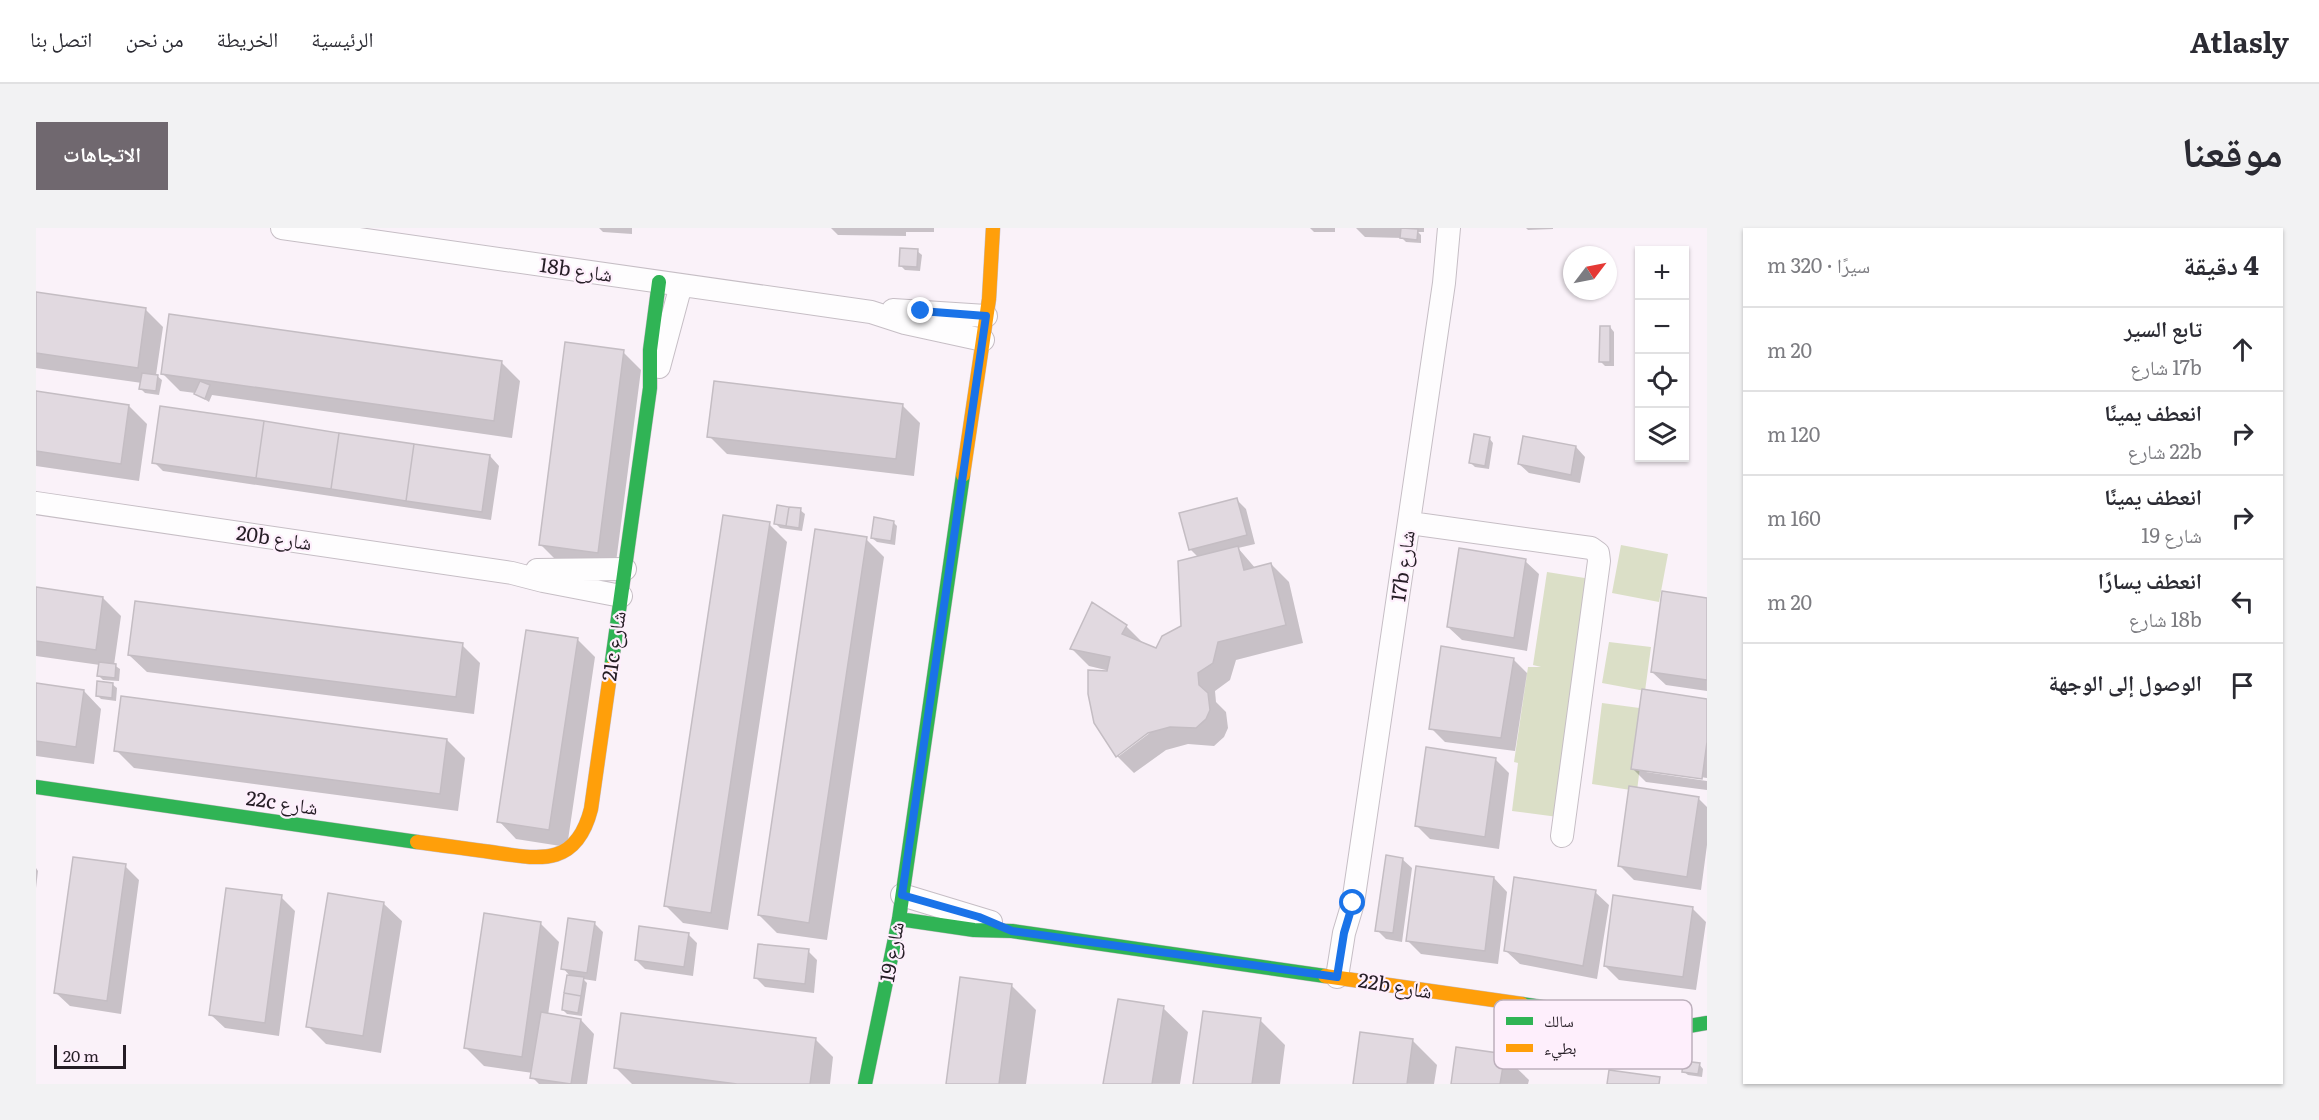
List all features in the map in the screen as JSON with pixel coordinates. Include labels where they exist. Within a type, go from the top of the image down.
[{"type":"street","name":"18b شارع","points":[[282,228],[871,312],[909,310],[986,316]]},
{"type":"street","name":"شارع 19","points":[[869,1079],[899,919],[983,340],[993,228]]},
{"type":"street","name":"17b شارع","points":[[1346,978],[1344,933],[1353,903],[1410,523],[1444,283],[1449,228]]},
{"type":"street","name":"21c شارع","points":[[522,857],[538,859],[554,857],[568,850],[580,839],[588,825],[650,388],[650,350],[658,282]]},
{"type":"street","name":"21c شارع","points":[[650,388],[659,366],[681,285]]},
{"type":"street","name":"18b شارع","points":[[871,312],[899,322],[983,340]]},
{"type":"street","name":"20b شارع","points":[[36,503],[512,573],[621,596]]},
{"type":"street","points":[[1410,523],[1591,548],[1598,553],[1599,561],[1562,836]]},
{"type":"street","name":"20b شارع","points":[[512,573],[625,569]]},
{"type":"street","name":"22c شارع","points":[[36,787],[522,857]]},
{"type":"street","name":"22b شارع","points":[[902,895],[979,917],[1012,931]]},
{"type":"street","name":"22b شارع","points":[[899,919],[974,930],[1012,931],[1497,1000]]},
{"type":"street","name":"22b شارع","points":[[1692,1026],[1707,1023]]},
{"type":"green space","points":[[1621,545],[1668,554],[1659,602],[1612,593]]},
{"type":"green space","points":[[1547,572],[1591,579],[1558,817],[1512,811],[1518,763],[1514,762],[1528,667],[1541,667],[1533,665]]},
{"type":"green space","points":[[1609,642],[1651,647],[1645,691],[1602,683]]},
{"type":"green space","points":[[1602,703],[1647,709],[1637,791],[1592,784]]},
{"type":"building","points":[[1401,228],[1418,229],[1417,240],[1400,238]]},
{"type":"building","points":[[900,248],[918,249],[917,267],[899,266]]},
{"type":"building","points":[[36,292],[146,308],[138,368],[36,353]]},
{"type":"building","points":[[169,314],[502,361],[494,421],[161,374]]},
{"type":"building","points":[[1600,326],[1610,326],[1610,362],[1599,362]]},
{"type":"building","points":[[565,342],[624,350],[598,553],[539,545]]},
{"type":"building","points":[[142,373],[158,375],[156,391],[139,389]]},
{"type":"building","points":[[200,381],[210,385],[205,399],[194,394]]},
{"type":"building","points":[[714,381],[903,404],[896,459],[707,437]]},
{"type":"building","points":[[36,391],[129,405],[121,464],[36,451]]},
{"type":"building","points":[[160,406],[264,421],[256,478],[152,463]]},
{"type":"building","points":[[264,421],[339,433],[331,489],[256,478]]},
{"type":"building","points":[[339,433],[414,444],[406,501],[331,489]]},
{"type":"building","points":[[1474,434],[1490,437],[1485,466],[1469,463]]},
{"type":"building","points":[[1523,436],[1576,446],[1571,475],[1518,464]]},
{"type":"building","points":[[414,444],[490,455],[482,512],[406,501]]},
{"type":"building","points":[[1237,498],[1247,535],[1189,550],[1179,513]]},
{"type":"building","points":[[777,505],[789,507],[786,526],[774,524]]},
{"type":"building","points":[[789,507],[801,508],[799,528],[786,526]]},
{"type":"building","points":[[723,515],[770,522],[711,913],[664,906]]},
{"type":"building","points":[[874,517],[894,521],[891,541],[871,538]]},
{"type":"building","points":[[815,529],[867,537],[809,923],[758,915]]},
{"type":"building","points":[[1238,546],[1244,570],[1271,563],[1286,625],[1218,642],[1213,663],[1198,673],[1199,685],[1208,693],[1210,710],[1206,719],[1196,728],[1170,727],[1148,733],[1116,757],[1094,723],[1088,694],[1088,670],[1107,671],[1110,657],[1070,649],[1092,602],[1127,625],[1122,634],[1156,648],[1162,636],[1181,626],[1178,561]]},
{"type":"building","points":[[1459,548],[1526,559],[1514,638],[1447,627]]},
{"type":"building","points":[[36,587],[103,597],[96,650],[36,641]]},
{"type":"building","points":[[1662,591],[1707,598],[1707,680],[1651,672]]},
{"type":"building","points":[[135,601],[463,643],[456,697],[128,655]]},
{"type":"building","points":[[526,630],[578,638],[549,830],[497,822]]},
{"type":"building","points":[[1441,646],[1514,658],[1501,738],[1429,729]]},
{"type":"building","points":[[99,662],[116,664],[115,678],[97,676]]},
{"type":"building","points":[[97,681],[113,683],[112,698],[96,696]]},
{"type":"building","points":[[36,683],[84,690],[76,747],[36,741]]},
{"type":"building","points":[[1642,689],[1707,699],[1707,742],[1702,779],[1631,769]]},
{"type":"building","points":[[121,696],[447,739],[440,794],[114,751]]},
{"type":"building","points":[[1426,747],[1496,758],[1485,837],[1415,826]]},
{"type":"building","points":[[1629,786],[1699,797],[1687,877],[1618,866]]},
{"type":"building","points":[[1386,855],[1403,858],[1393,933],[1375,931]]},
{"type":"building","points":[[73,857],[126,864],[107,1001],[54,993]]},
{"type":"building","points":[[1416,866],[1494,877],[1485,951],[1406,941]]},
{"type":"building","points":[[1514,877],[1596,890],[1583,966],[1504,951]]},
{"type":"building","points":[[226,888],[282,895],[265,1023],[209,1015]]},
{"type":"building","points":[[328,893],[384,902],[363,1036],[306,1027]]},
{"type":"building","points":[[1613,895],[1693,907],[1683,977],[1604,966]]},
{"type":"building","points":[[484,913],[541,922],[522,1057],[464,1048]]},
{"type":"building","points":[[568,918],[595,922],[587,973],[561,969]]},
{"type":"building","points":[[639,926],[689,933],[684,967],[635,960]]},
{"type":"building","points":[[758,944],[809,949],[805,984],[754,978]]},
{"type":"building","points":[[567,975],[584,977],[581,996],[564,993]]},
{"type":"building","points":[[960,977],[1012,984],[999,1084],[946,1084]]},
{"type":"building","points":[[564,993],[581,996],[578,1013],[562,1010]]},
{"type":"building","points":[[1118,999],[1164,1006],[1152,1084],[1103,1084]]},
{"type":"building","points":[[1203,1011],[1261,1018],[1252,1084],[1193,1084]]},
{"type":"building","points":[[541,1012],[581,1019],[571,1084],[530,1078]]},
{"type":"building","points":[[621,1013],[816,1038],[810,1084],[737,1084],[614,1068]]},
{"type":"building","points":[[1360,1032],[1413,1039],[1407,1084],[1353,1084]]},
{"type":"building","points":[[1456,1047],[1494,1052],[1494,1069],[1502,1069],[1500,1084],[1451,1084]]},
{"type":"building","points":[[1692,1062],[1700,1063],[1698,1074],[1682,1072],[1682,1069],[1692,1069]]},
{"type":"building","points":[[1609,1070],[1660,1077],[1659,1084],[1607,1084]]},
{"type":"traffic: fast","points":[[611,668],[650,388],[650,350],[659,282]]},
{"type":"traffic: fast","points":[[865,1084],[899,919],[963,475]]},
{"type":"traffic: fast","points":[[36,787],[417,842]]},
{"type":"traffic: fast","points":[[899,919],[974,930],[1012,931],[1325,976]]},
{"type":"traffic: fast","points":[[1692,1026],[1707,1023]]},
{"type":"traffic: slow","points":[[963,475],[989,299],[993,228]]},
{"type":"traffic: slow","points":[[417,842],[525,857],[553,855],[576,842],[591,809],[611,668]]},
{"type":"traffic: slow","points":[[1325,976],[1494,1000]]},
{"type":"route","points":[[921,311],[986,316],[902,895],[979,917],[1012,931],[1337,977],[1344,933],[1353,903]]}]
